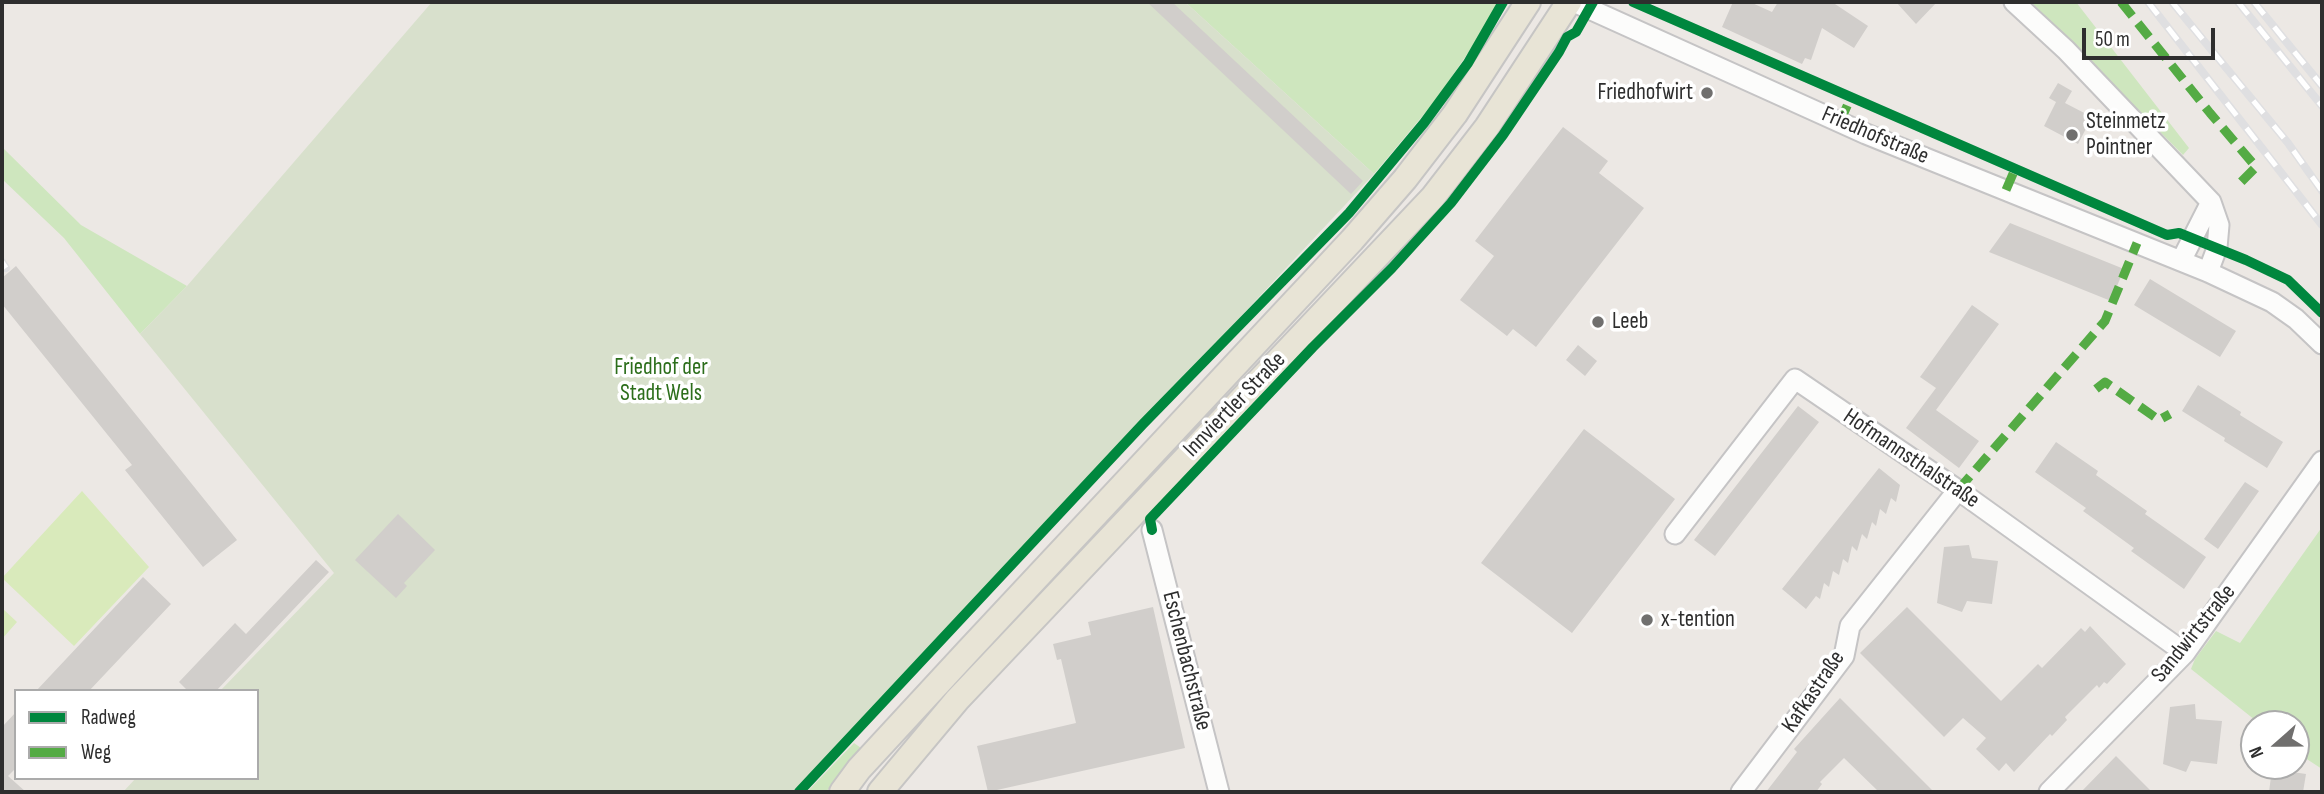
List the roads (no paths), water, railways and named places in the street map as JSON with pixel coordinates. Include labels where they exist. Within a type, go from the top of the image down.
[{"type":"main road","name":"Innviertler Straße","points":[[842,792],[859,769],[1352,240],[1405,179],[1455,114],[1528,2]]},
{"type":"main road","name":"Innviertler Straße","points":[[880,792],[966,691],[1433,197],[1487,127],[1572,2]]},
{"type":"street","name":"Friedhofstraße","points":[[1572,2],[1866,134],[2208,272],[2272,302],[2296,319],[2322,344]]},
{"type":"street","points":[[2014,2],[2066,50],[2211,202],[2219,225],[2217,248],[2208,272]]},
{"type":"street","points":[[2181,261],[2211,202]]},
{"type":"street","name":"Hofmannsthalstraße","points":[[1675,534],[1795,379],[1958,490],[2185,653]]},
{"type":"street","name":"Sandwirtstraße","points":[[2049,792],[2185,653],[2322,461]]},
{"type":"street","name":"Kafkastraße","points":[[1741,792],[1844,656],[1850,626],[1958,490]]},
{"type":"street","name":"Eschenbachstraße","points":[[1152,530],[1219,792]]},
{"type":"railway","points":[[2148,2],[2322,225]]},
{"type":"railway","points":[[2172,2],[2288,143],[2322,191]]},
{"type":"railway","points":[[2238,2],[2322,106]]},
{"type":"railway","points":[[2254,2],[2322,86]]},
{"type":"railway","points":[[2,262],[6,268]]},
{"type":"place","name":"Friedhofwirt","points":[[1707,93]]},
{"type":"place","name":"Steinmetz Pointner","points":[[2072,135]]},
{"type":"place","name":"Leeb","points":[[1598,322]]},
{"type":"place","name":"x-tention","points":[[1647,620]]},
{"type":"park label","name":"Friedhof der Stadt Wels","points":[[661,381]]}]
